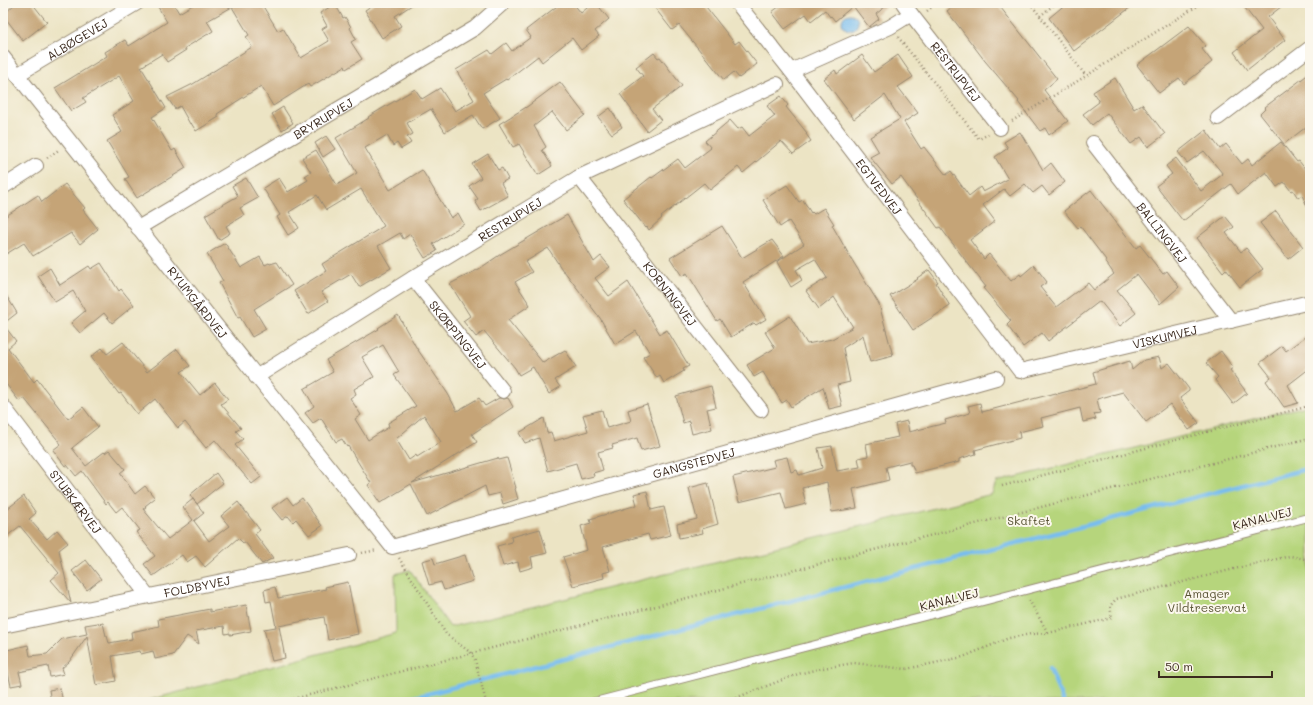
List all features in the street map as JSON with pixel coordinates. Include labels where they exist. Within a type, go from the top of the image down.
[{"type":"street","name":"ALBØGEVEJ","points":[[17,75],[136,3]]},
{"type":"street","name":"BRYRUPVEJ","points":[[138,228],[475,28],[503,3]]},
{"type":"street","name":"EGTVEDVEJ","points":[[737,3],[791,71],[1020,371]]},
{"type":"street","name":"RESTRUPVEJ","points":[[903,3],[1000,128]]},
{"type":"street","points":[[791,71],[890,27],[911,14]]},
{"type":"street","points":[[1218,118],[1310,48]]},
{"type":"street","name":"RYUMGÅRDVEJ","points":[[3,58],[392,547]]},
{"type":"street","name":"RESTRUPVEJ","points":[[256,376],[579,177],[777,84]]},
{"type":"street","name":"BALLINGVEJ","points":[[1093,143],[1231,321]]},
{"type":"street","points":[[3,187],[36,166]]},
{"type":"street","name":"KORNINGVEJ","points":[[579,177],[761,410]]},
{"type":"street","name":"SKØRPINGVEJ","points":[[413,278],[503,391]]},
{"type":"street","name":"VISKUMVEJ","points":[[1020,371],[1310,302]]},
{"type":"street","name":"GANGSTEDVEJ","points":[[392,547],[996,378]]},
{"type":"street","name":"STUBKÆRVEJ","points":[[3,406],[148,596]]},
{"type":"street","name":"FOLDBYVEJ","points":[[3,626],[348,556]]},
{"type":"lane","name":"KANALVEJ","points":[[592,702],[1310,517]]},
{"type":"path","points":[[1030,3],[1086,76]]},
{"type":"path","points":[[1040,16],[1056,3]]},
{"type":"path","points":[[1189,3],[1193,9]]},
{"type":"path","points":[[890,27],[979,139],[1086,76],[1202,3]]},
{"type":"path","points":[[36,166],[63,146],[71,142]]},
{"type":"path","points":[[1002,486],[1310,406]]},
{"type":"path","points":[[282,702],[1310,438]]},
{"type":"path","points":[[348,556],[392,547],[446,634],[471,653],[475,660],[486,702]]},
{"type":"path","points":[[725,702],[798,674],[823,668],[854,663],[906,669],[963,657],[1009,638],[1048,633],[1112,618],[1110,606],[1116,599],[1290,556],[1310,560]]},
{"type":"path","points":[[1024,591],[1048,633]]},
{"type":"green space","name":"Amager Vildtreservat","points":[[1310,405],[1310,702],[142,702],[396,633],[395,574],[410,570],[450,627],[992,494],[996,482]]},
{"type":"water","points":[[850,14],[856,16],[858,22],[856,28],[850,30],[844,28],[842,22],[844,16]]},
{"type":"building","points":[[16,3],[32,3],[47,22],[23,41],[3,15]]},
{"type":"building","points":[[165,3],[173,3],[179,13],[196,3],[261,3],[278,31],[283,28],[301,58],[329,41],[322,29],[327,26],[320,13],[335,4],[343,18],[345,17],[351,27],[350,28],[356,39],[351,42],[362,59],[346,69],[345,66],[310,87],[308,84],[273,106],[261,86],[217,114],[219,117],[196,131],[191,123],[190,124],[180,106],[175,109],[167,97],[193,84],[252,47],[246,37],[249,35],[232,7],[207,21],[213,31],[185,48],[186,50],[167,62],[162,54],[141,67],[166,108],[152,117],[172,151],[175,149],[186,168],[137,198],[125,179],[129,177],[107,141],[122,132],[112,115],[134,101],[119,76],[83,98],[86,102],[71,111],[55,88],[107,56],[105,52],[125,40],[129,46],[167,22],[158,7]]},
{"type":"building","points":[[376,3],[415,3],[395,16],[401,26],[382,38],[365,10]]},
{"type":"building","points":[[561,3],[573,3],[581,13],[593,3],[596,3],[609,19],[595,31],[599,36],[581,50],[572,38],[542,62],[538,56],[507,80],[506,79],[483,93],[500,118],[482,129],[473,115],[445,132],[431,109],[407,123],[413,134],[407,137],[411,143],[401,149],[397,143],[393,146],[387,135],[365,148],[390,190],[422,170],[451,218],[458,213],[464,224],[433,244],[437,251],[425,258],[410,234],[403,239],[400,233],[378,246],[391,268],[359,287],[351,274],[321,292],[328,301],[308,314],[294,291],[326,271],[322,264],[384,226],[361,189],[326,210],[317,195],[289,212],[299,228],[288,235],[277,217],[280,215],[263,188],[279,178],[288,192],[308,180],[305,176],[311,172],[302,158],[316,150],[337,185],[357,173],[336,138],[415,89],[422,99],[440,88],[455,111],[474,100],[456,70],[489,50],[492,54],[506,43],[512,51],[531,37],[526,30]]},
{"type":"building","points":[[651,3],[703,3],[735,44],[739,41],[757,64],[739,78],[734,72],[724,80],[679,25],[672,30]]},
{"type":"building","points":[[784,3],[890,3],[876,14],[879,19],[869,27],[853,6],[835,21],[825,10],[811,21],[806,14],[785,29],[772,12]]},
{"type":"building","points":[[957,3],[997,3],[1057,79],[1044,90],[1068,121],[1049,135],[1045,128],[1040,131],[1018,102],[1019,101],[985,61],[947,11]]},
{"type":"building","points":[[1067,3],[1136,3],[1074,51],[1049,18]]},
{"type":"building","points":[[1241,3],[1286,3],[1268,17],[1285,40],[1247,70],[1234,52],[1262,30]]},
{"type":"building","points":[[1189,26],[1206,46],[1202,49],[1212,62],[1184,84],[1179,78],[1159,93],[1137,65]]},
{"type":"building","points":[[654,53],[658,58],[660,57],[682,86],[652,109],[661,120],[647,131],[620,94],[643,76],[636,67]]},
{"type":"building","points":[[862,55],[874,72],[898,55],[913,77],[898,87],[918,113],[904,122],[921,149],[924,147],[946,175],[951,171],[969,196],[980,187],[983,192],[1008,179],[995,157],[1008,148],[1004,142],[1020,132],[1043,170],[1051,163],[1065,182],[1049,195],[1042,186],[1033,193],[1025,184],[1010,196],[1004,189],[983,205],[995,221],[970,240],[984,259],[989,254],[1011,281],[1020,274],[1021,276],[1034,265],[1047,282],[1040,287],[1056,307],[1088,283],[1094,290],[1114,274],[1105,261],[1106,260],[1080,226],[1078,228],[1064,211],[1091,190],[1136,248],[1140,245],[1163,274],[1167,271],[1179,287],[1160,304],[1137,274],[1117,290],[1136,313],[1120,326],[1100,301],[1048,341],[1042,333],[1023,347],[1007,325],[1011,321],[983,288],[986,287],[940,227],[938,228],[901,177],[892,184],[870,157],[879,152],[870,137],[900,119],[885,95],[854,119],[824,79],[835,70],[837,74]]},
{"type":"building","points":[[1310,73],[1310,124],[1284,144],[1260,114],[1266,108],[1265,107]]},
{"type":"building","points":[[1115,78],[1134,109],[1142,104],[1165,134],[1148,147],[1141,137],[1131,144],[1107,113],[1092,125],[1083,114],[1099,102],[1093,92]]},
{"type":"building","points":[[560,82],[585,115],[566,130],[552,112],[534,126],[546,147],[542,150],[552,166],[538,175],[519,144],[513,147],[499,124],[528,106]]},
{"type":"building","points":[[781,96],[788,105],[786,107],[807,133],[806,134],[811,141],[793,154],[781,141],[743,173],[738,167],[710,190],[704,183],[661,217],[662,218],[649,230],[647,227],[646,228],[623,199],[651,177],[652,178],[678,159],[685,168],[711,148],[705,141],[730,120],[738,129],[742,127],[749,136],[775,116],[767,106]]},
{"type":"building","points":[[283,107],[293,123],[282,130],[272,114]]},
{"type":"building","points":[[610,108],[622,127],[612,134],[598,117]]},
{"type":"building","points":[[1206,130],[1220,149],[1226,144],[1242,164],[1248,159],[1252,165],[1281,142],[1310,175],[1310,213],[1302,195],[1298,198],[1293,190],[1291,191],[1284,182],[1277,187],[1266,172],[1238,194],[1231,184],[1183,221],[1156,186],[1172,174],[1166,166],[1176,158],[1201,191],[1223,174],[1204,151],[1187,163],[1178,152]]},
{"type":"building","points":[[326,136],[335,149],[323,157],[315,143]]},
{"type":"building","points":[[488,154],[498,170],[502,168],[508,179],[501,183],[508,196],[481,211],[475,201],[478,199],[469,186],[481,178],[472,164]]},
{"type":"building","points":[[246,178],[258,198],[240,208],[244,215],[226,226],[230,233],[219,240],[205,215],[238,196],[232,186]]},
{"type":"building","points":[[65,184],[85,208],[83,210],[98,229],[80,244],[71,233],[33,256],[24,243],[3,256],[3,218],[38,195],[42,202]]},
{"type":"building","points":[[787,185],[799,202],[803,200],[811,213],[812,212],[814,214],[824,208],[834,224],[832,225],[879,304],[893,356],[870,362],[863,335],[843,348],[850,382],[837,385],[842,406],[829,409],[823,387],[791,407],[787,400],[782,403],[763,372],[754,377],[747,365],[775,348],[765,332],[790,316],[807,344],[832,339],[853,327],[834,297],[819,309],[806,291],[827,278],[815,259],[796,270],[802,280],[791,287],[777,262],[804,244],[789,221],[780,227],[763,200]]},
{"type":"building","points":[[1276,211],[1303,247],[1288,259],[1260,223]]},
{"type":"building","points":[[567,215],[594,262],[601,256],[610,267],[595,278],[609,296],[628,282],[660,334],[667,330],[689,366],[683,369],[684,371],[664,383],[660,376],[657,378],[643,357],[650,353],[636,331],[615,344],[600,318],[563,271],[548,248],[525,262],[532,272],[515,282],[530,305],[508,320],[543,363],[565,350],[576,367],[555,380],[560,387],[549,394],[533,367],[519,375],[515,368],[484,331],[476,337],[463,321],[470,316],[450,284],[479,269],[501,254]]},
{"type":"building","points":[[1225,216],[1234,227],[1226,233],[1241,252],[1246,248],[1263,269],[1240,287],[1226,269],[1223,272],[1197,238]]},
{"type":"building","points":[[722,226],[742,258],[772,240],[784,256],[743,282],[766,319],[756,325],[754,323],[731,337],[720,319],[717,321],[687,273],[682,276],[670,258]]},
{"type":"building","points":[[225,243],[241,268],[260,257],[265,265],[277,262],[292,285],[254,309],[266,329],[252,337],[240,317],[238,318],[219,283],[223,281],[207,254]]},
{"type":"building","points":[[101,263],[119,291],[121,289],[134,305],[112,323],[104,313],[80,333],[71,323],[85,311],[73,291],[55,302],[38,276],[50,268],[60,285],[89,266],[91,269]]},
{"type":"building","points":[[929,270],[938,282],[936,283],[950,306],[913,330],[890,296],[918,279],[917,278]]},
{"type":"building","points":[[3,290],[17,313],[3,324]]},
{"type":"building","points":[[398,315],[416,347],[448,394],[457,411],[479,398],[485,406],[499,398],[508,398],[513,407],[472,434],[477,442],[412,483],[498,458],[499,460],[507,458],[518,499],[503,504],[500,493],[488,496],[485,486],[427,516],[411,484],[380,503],[368,485],[371,483],[348,446],[347,447],[342,439],[336,442],[321,418],[313,423],[305,413],[314,406],[304,389],[333,372],[326,360],[379,329],[378,328]],"holes":[[[383,345],[399,372],[394,375],[416,406],[388,423],[389,427],[368,440],[355,419],[361,415],[350,398],[356,394],[354,389],[374,377],[362,357]],[[424,415],[441,442],[417,457],[416,455],[409,460],[396,439]]]},
{"type":"building","points":[[3,324],[16,341],[8,348],[34,382],[37,379],[68,419],[83,407],[98,427],[72,448],[86,466],[104,452],[105,453],[109,450],[125,469],[120,473],[135,494],[145,486],[155,498],[143,509],[168,539],[193,520],[183,507],[193,499],[204,513],[194,521],[209,541],[229,526],[221,516],[238,502],[260,530],[255,534],[273,558],[262,564],[245,542],[243,543],[238,538],[205,567],[196,556],[187,562],[182,555],[153,576],[144,564],[155,556],[136,532],[140,530],[122,507],[116,512],[108,502],[106,504],[82,471],[76,476],[67,465],[65,466],[53,450],[61,444],[24,398],[19,401],[3,380]]},
{"type":"building","points":[[1310,333],[1310,368],[1288,385],[1298,403],[1284,407],[1266,381],[1271,377],[1260,363],[1282,346],[1286,351]]},
{"type":"building","points":[[123,342],[147,372],[177,349],[190,366],[181,372],[200,395],[215,383],[228,399],[221,404],[241,428],[236,431],[243,439],[235,445],[261,477],[252,484],[215,440],[206,448],[185,422],[178,428],[155,399],[137,414],[121,393],[119,394],[91,357],[102,348],[107,354]]},
{"type":"building","points":[[1221,351],[1233,368],[1230,370],[1247,393],[1233,404],[1215,380],[1218,377],[1206,363]]},
{"type":"building","points":[[1159,357],[1162,368],[1169,363],[1189,389],[1189,391],[1180,398],[1199,423],[1189,430],[1170,404],[1146,422],[1123,392],[1097,399],[1100,413],[1094,414],[1096,419],[1083,422],[1080,408],[1041,418],[1043,426],[1019,432],[1020,438],[975,450],[976,454],[959,459],[959,462],[915,473],[912,465],[910,465],[910,461],[886,467],[889,480],[853,489],[857,508],[832,512],[827,482],[802,488],[806,504],[786,509],[781,492],[739,502],[733,477],[775,467],[773,460],[787,457],[791,472],[797,470],[799,475],[822,468],[818,448],[832,446],[837,471],[860,467],[858,458],[868,456],[866,444],[898,437],[895,424],[907,421],[909,432],[946,423],[945,420],[970,413],[968,406],[980,403],[982,412],[1096,384],[1093,372],[1130,361],[1132,370],[1144,360]]},
{"type":"building","points":[[711,386],[716,407],[707,409],[712,429],[692,434],[689,421],[683,423],[676,396]]},
{"type":"building","points":[[647,404],[660,446],[641,451],[637,438],[612,445],[613,448],[598,452],[603,470],[593,473],[594,476],[581,479],[576,463],[548,471],[539,438],[525,443],[519,433],[544,418],[547,433],[551,432],[554,441],[588,431],[583,415],[602,410],[607,428],[631,421],[628,410]]},
{"type":"building","points":[[216,473],[223,483],[197,504],[190,495]]},
{"type":"building","points":[[708,483],[718,524],[702,529],[703,533],[679,538],[677,524],[697,519],[689,488]]},
{"type":"building","points":[[647,491],[651,510],[664,507],[671,535],[650,540],[648,534],[603,547],[610,571],[603,573],[604,578],[573,586],[563,557],[587,550],[581,526],[591,523],[590,519],[637,505],[634,494]]},
{"type":"building","points":[[24,496],[36,513],[29,519],[47,539],[57,530],[68,543],[59,550],[71,603],[51,580],[59,573],[20,526],[3,539],[3,512]]},
{"type":"building","points":[[287,497],[293,505],[302,498],[322,526],[309,535],[296,519],[293,522],[288,516],[282,520],[272,508]]},
{"type":"building","points":[[540,529],[547,553],[531,557],[533,567],[520,571],[518,562],[503,566],[497,546],[512,542],[511,537]]},
{"type":"building","points":[[465,555],[473,581],[444,590],[441,582],[429,585],[422,561],[433,558],[435,564]]},
{"type":"building","points":[[86,560],[101,579],[87,590],[72,571]]},
{"type":"building","points":[[348,582],[358,634],[328,640],[324,617],[279,626],[285,658],[272,661],[264,629],[276,627],[271,601],[266,602],[264,590],[275,587],[278,598],[326,589],[325,587]]},
{"type":"building","points":[[246,605],[251,631],[230,635],[230,633],[225,634],[224,626],[196,631],[199,644],[187,636],[173,655],[155,659],[153,651],[141,654],[140,651],[112,656],[116,681],[96,685],[87,636],[69,662],[62,668],[64,674],[50,677],[48,666],[19,672],[22,684],[11,686],[3,651],[28,645],[30,656],[47,654],[62,639],[87,634],[85,625],[98,623],[103,623],[109,643],[132,639],[131,632],[159,626],[158,619],[210,609],[210,612]]},
{"type":"building","points":[[60,688],[63,702],[51,702],[49,690]]},
{"type":"waterway","points":[[396,702],[1310,468]]},
{"type":"waterway","points":[[1050,668],[1063,702]]},
{"type":"park label","name":"Skaftet","points":[[1029,520]]}]
